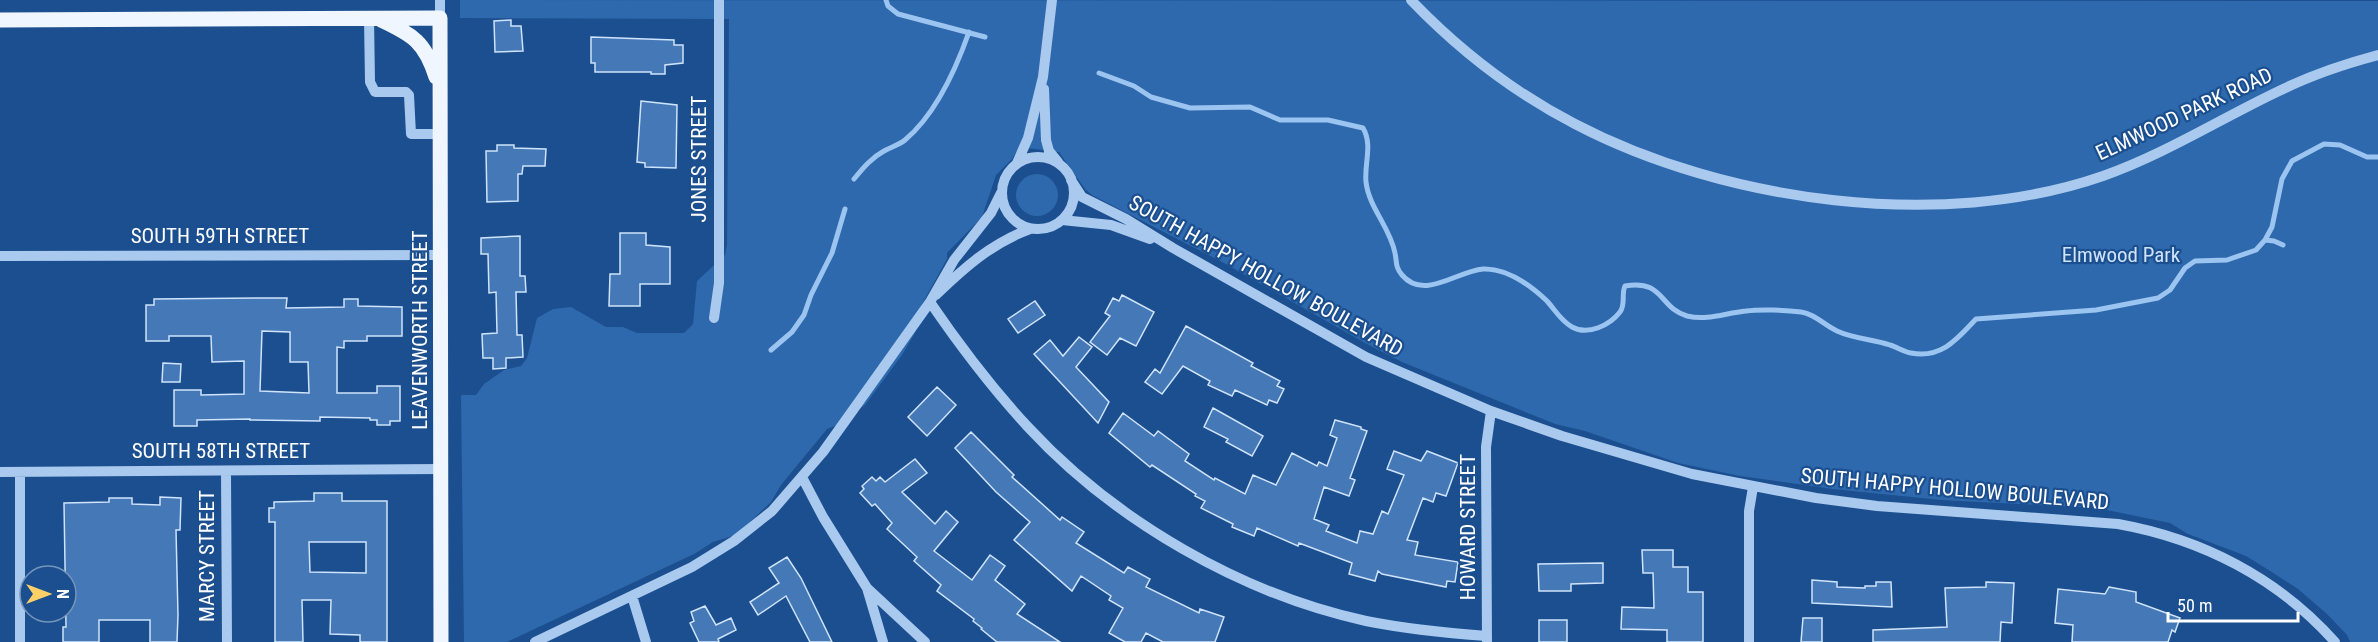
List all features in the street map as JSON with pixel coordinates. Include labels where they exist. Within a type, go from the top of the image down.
[{"type":"main road","points":[[372,18],[406,31],[418,41],[430,58],[440,89]]},
{"type":"main road","points":[[0,20],[440,18]]},
{"type":"main road","name":"LEAVENWORTH STREET","points":[[440,18],[441,642]]},
{"type":"street","points":[[440,0],[440,18]]},
{"type":"street","name":"JONES STREET","points":[[714,318],[719,283],[719,0]]},
{"type":"street","points":[[1017,164],[1028,138],[1043,77],[1052,0]]},
{"type":"street","name":"ELMWOOD PARK ROAD","points":[[1411,0],[1477,60],[1544,107],[1576,124],[1643,153],[1715,177],[1757,188],[1841,201],[1932,204],[2023,196],[2061,188],[2103,176],[2142,160],[2313,76],[2378,55]]},
{"type":"street","points":[[372,18],[370,82],[372,89],[375,92],[406,92],[409,95],[411,134],[440,134]]},
{"type":"street","points":[[930,302],[968,264],[989,248],[1008,237],[1030,229],[1052,226],[1062,220],[1073,202],[1074,191],[1071,180],[1048,151],[1043,77]]},
{"type":"street","points":[[535,642],[692,567],[734,541],[772,511],[824,452],[930,302],[944,274],[991,213],[1009,172],[1028,158],[1040,157],[1052,160],[1062,167]]},
{"type":"street","name":"SOUTH HAPPY HOLLOW BOULEVARD","points":[[1071,180],[1082,197],[1126,219],[1366,357],[1491,411],[1625,456],[1753,487],[1877,506],[2118,524],[2145,529],[2198,546],[2224,557],[2259,577],[2294,602],[2335,642]]},
{"type":"street","points":[[1001,193],[1003,205],[1010,216],[1019,224],[1030,229]]},
{"type":"street","points":[[1062,220],[1111,225],[1173,248]]},
{"type":"street","name":"SOUTH 59TH STREET","points":[[0,256],[440,255]]},
{"type":"street","points":[[930,302],[963,350],[1029,428],[1096,488],[1157,533],[1245,580],[1304,603],[1364,620],[1428,632],[1487,639]]},
{"type":"street","name":"HOWARD STREET","points":[[1487,639],[1486,447],[1491,411]]},
{"type":"street","name":"SOUTH 58TH STREET","points":[[0,472],[442,469]]},
{"type":"street","name":"MARCY STREET","points":[[226,471],[227,642]]},
{"type":"street","points":[[20,472],[20,642]]},
{"type":"street","points":[[802,477],[867,588],[883,642]]},
{"type":"street","points":[[1749,642],[1749,511],[1753,487]]},
{"type":"street","points":[[867,588],[925,642]]},
{"type":"street","points":[[632,596],[646,642]]},
{"type":"green space","name":"Elmwood Park","points":[[460,0],[2378,1],[2378,642],[2350,642],[2347,635],[2327,614],[2298,589],[2246,556],[2188,534],[2170,523],[2097,508],[1941,500],[1833,489],[1740,476],[1678,463],[1585,431],[1555,424],[1402,362],[1365,343],[1224,263],[1092,195],[1085,189],[1059,152],[1019,147],[1012,159],[996,175],[982,217],[947,253],[947,259],[921,306],[916,331],[902,355],[865,405],[840,424],[827,429],[781,485],[771,502],[736,535],[713,542],[694,554],[507,642],[464,642],[461,395],[476,395],[484,384],[504,370],[521,366],[527,358],[537,318],[553,309],[571,307],[606,327],[623,327],[637,333],[684,333],[693,324],[697,281],[725,255],[727,245],[729,19],[460,18]]},
{"type":"green space","points":[[1037,174],[1045,175],[1052,180],[1057,187],[1057,203],[1052,210],[1045,215],[1037,216],[1029,215],[1022,210],[1017,203],[1016,195],[1017,187],[1022,180],[1029,175]]},
{"type":"building","points":[[511,20],[511,26],[521,26],[523,51],[495,52],[494,21]]},
{"type":"building","points":[[591,37],[674,40],[674,45],[683,45],[683,63],[665,65],[665,74],[595,72],[595,63],[591,63]]},
{"type":"building","points":[[641,101],[677,105],[676,168],[645,167],[645,163],[637,162]]},
{"type":"building","points":[[497,145],[546,149],[545,166],[523,166],[522,174],[518,174],[518,201],[487,202],[486,151],[497,151]]},
{"type":"building","points":[[620,233],[646,233],[646,245],[670,247],[670,284],[640,284],[640,306],[609,306],[610,274],[620,274]]},
{"type":"building","points":[[520,236],[520,276],[525,276],[526,292],[516,292],[517,335],[522,335],[523,357],[506,358],[506,368],[493,369],[493,358],[483,358],[482,334],[497,333],[496,292],[489,293],[488,254],[481,254],[481,238]]},
{"type":"building","points":[[1122,295],[1154,312],[1136,346],[1120,338],[1107,355],[1090,342],[1110,316],[1105,313],[1113,298],[1119,301]]},
{"type":"building","points":[[287,298],[286,308],[344,307],[344,299],[358,299],[358,306],[402,307],[402,336],[367,336],[367,341],[344,341],[344,348],[337,347],[337,393],[377,393],[377,386],[400,386],[400,421],[390,421],[390,425],[377,425],[377,420],[370,420],[370,418],[320,417],[320,421],[197,420],[197,426],[174,426],[174,390],[201,390],[201,395],[244,394],[244,361],[212,362],[211,336],[169,336],[169,341],[146,341],[146,305],[154,305],[154,299]],"holes":[[[262,331],[290,332],[290,362],[308,362],[309,393],[260,391]]]},
{"type":"building","points":[[1035,301],[1045,315],[1018,333],[1008,319]]},
{"type":"building","points":[[1186,326],[1253,363],[1251,366],[1280,381],[1277,386],[1284,389],[1277,403],[1269,400],[1267,405],[1235,390],[1232,396],[1208,385],[1210,381],[1183,366],[1162,394],[1145,382],[1155,369],[1160,373]]},
{"type":"building","points":[[1079,337],[1092,347],[1076,367],[1109,402],[1098,423],[1034,354],[1050,340],[1063,356]]},
{"type":"building","points":[[163,363],[181,364],[180,382],[162,382]]},
{"type":"building","points":[[937,387],[956,405],[927,436],[908,417]]},
{"type":"building","points":[[1213,408],[1263,436],[1252,456],[1226,442],[1228,439],[1204,427]]},
{"type":"building","points":[[1123,413],[1154,436],[1158,431],[1189,454],[1185,461],[1214,480],[1215,478],[1245,494],[1253,475],[1276,485],[1292,453],[1317,466],[1319,462],[1327,466],[1337,438],[1330,435],[1335,420],[1361,427],[1367,431],[1350,478],[1355,480],[1349,496],[1324,487],[1314,519],[1329,525],[1326,531],[1357,543],[1360,531],[1373,534],[1382,511],[1388,514],[1404,475],[1387,469],[1394,451],[1421,461],[1427,451],[1458,463],[1446,496],[1436,493],[1433,502],[1423,498],[1407,540],[1418,542],[1415,555],[1458,562],[1455,582],[1447,581],[1446,587],[1382,574],[1378,571],[1375,581],[1349,574],[1352,563],[1299,543],[1298,546],[1257,528],[1254,536],[1232,527],[1233,524],[1201,508],[1205,501],[1195,496],[1196,494],[1152,465],[1150,467],[1109,433]]},
{"type":"building","points":[[971,432],[1014,475],[1012,477],[1060,520],[1062,517],[1084,532],[1076,543],[1124,573],[1128,567],[1150,579],[1146,587],[1199,613],[1200,609],[1224,617],[1215,642],[1163,642],[1146,633],[1141,642],[1125,642],[1109,633],[1123,608],[1109,600],[1111,596],[1081,576],[1072,591],[1014,540],[1030,522],[996,492],[955,448]]},
{"type":"building","points":[[915,459],[927,473],[902,492],[935,524],[946,511],[958,522],[934,551],[972,580],[990,555],[1005,566],[995,580],[1025,604],[1017,614],[1060,642],[997,642],[973,621],[974,619],[937,591],[941,585],[914,561],[917,557],[887,529],[892,523],[875,504],[872,506],[860,493],[864,489],[862,486],[872,477],[876,481],[880,477],[885,482]]},
{"type":"building","points":[[314,493],[342,493],[342,501],[387,501],[387,642],[360,642],[360,635],[330,634],[331,600],[302,600],[303,642],[275,642],[275,522],[269,522],[269,508],[274,508],[274,502],[314,501]],"holes":[[[309,542],[366,542],[366,573],[310,572]]]},
{"type":"building","points":[[160,497],[181,498],[180,530],[176,530],[177,642],[150,642],[150,620],[99,620],[99,642],[63,642],[63,627],[66,627],[66,624],[78,624],[78,564],[65,564],[64,503],[109,502],[109,498],[132,498],[132,504],[160,505]]},
{"type":"building","points":[[1642,550],[1673,550],[1673,567],[1688,567],[1688,592],[1703,592],[1703,642],[1667,642],[1667,630],[1621,629],[1622,607],[1654,608],[1653,573],[1643,573]]},
{"type":"building","points":[[787,557],[801,578],[832,642],[810,642],[786,596],[758,615],[750,602],[779,583],[769,568]]},
{"type":"building","points":[[1603,563],[1603,583],[1571,584],[1571,591],[1539,591],[1538,564]]},
{"type":"building","points":[[1812,580],[1837,582],[1837,587],[1865,588],[1865,586],[1876,586],[1876,582],[1891,582],[1892,607],[1812,603]]},
{"type":"building","points":[[1986,582],[2014,583],[2012,623],[2001,622],[2000,642],[1873,642],[1873,630],[1947,627],[1945,588],[1986,587]]},
{"type":"building","points":[[2109,587],[2136,592],[2136,602],[2180,618],[2168,642],[2072,642],[2073,625],[2055,623],[2058,589],[2105,594]]},
{"type":"building","points":[[705,606],[716,625],[731,618],[736,630],[718,639],[719,642],[699,642],[690,623],[694,621],[691,612]]},
{"type":"building","points":[[1803,618],[1822,618],[1822,642],[1801,642]]},
{"type":"building","points":[[1539,620],[1567,620],[1567,642],[1539,642]]},
{"type":"waterway","points":[[886,0],[888,6],[898,14],[985,37]]},
{"type":"waterway","points":[[854,179],[875,157],[905,140],[926,117],[944,90],[969,32]]},
{"type":"waterway","points":[[1099,73],[1134,86],[1151,97],[1190,108],[1250,107],[1280,120],[1328,120],[1363,128],[1367,141],[1366,182],[1368,191],[1389,235],[1398,269],[1411,282],[1430,285],[1473,271],[1483,269],[1500,271],[1533,289],[1568,325],[1585,330],[1598,328],[1616,317],[1623,306],[1625,286],[1638,285],[1654,290],[1671,307],[1687,316],[1709,317],[1758,310],[1801,312],[1811,315],[1843,334],[1922,354],[1932,353],[1948,345],[1976,319],[2096,310],[2158,298],[2170,290],[2185,268],[2195,261],[2227,260],[2256,250],[2272,227],[2282,179],[2292,161],[2324,144],[2340,145],[2367,157],[2378,157]]},
{"type":"waterway","points":[[771,350],[792,332],[804,315],[811,295],[832,253],[845,209]]},
{"type":"waterway","points":[[2265,240],[2283,245]]}]
